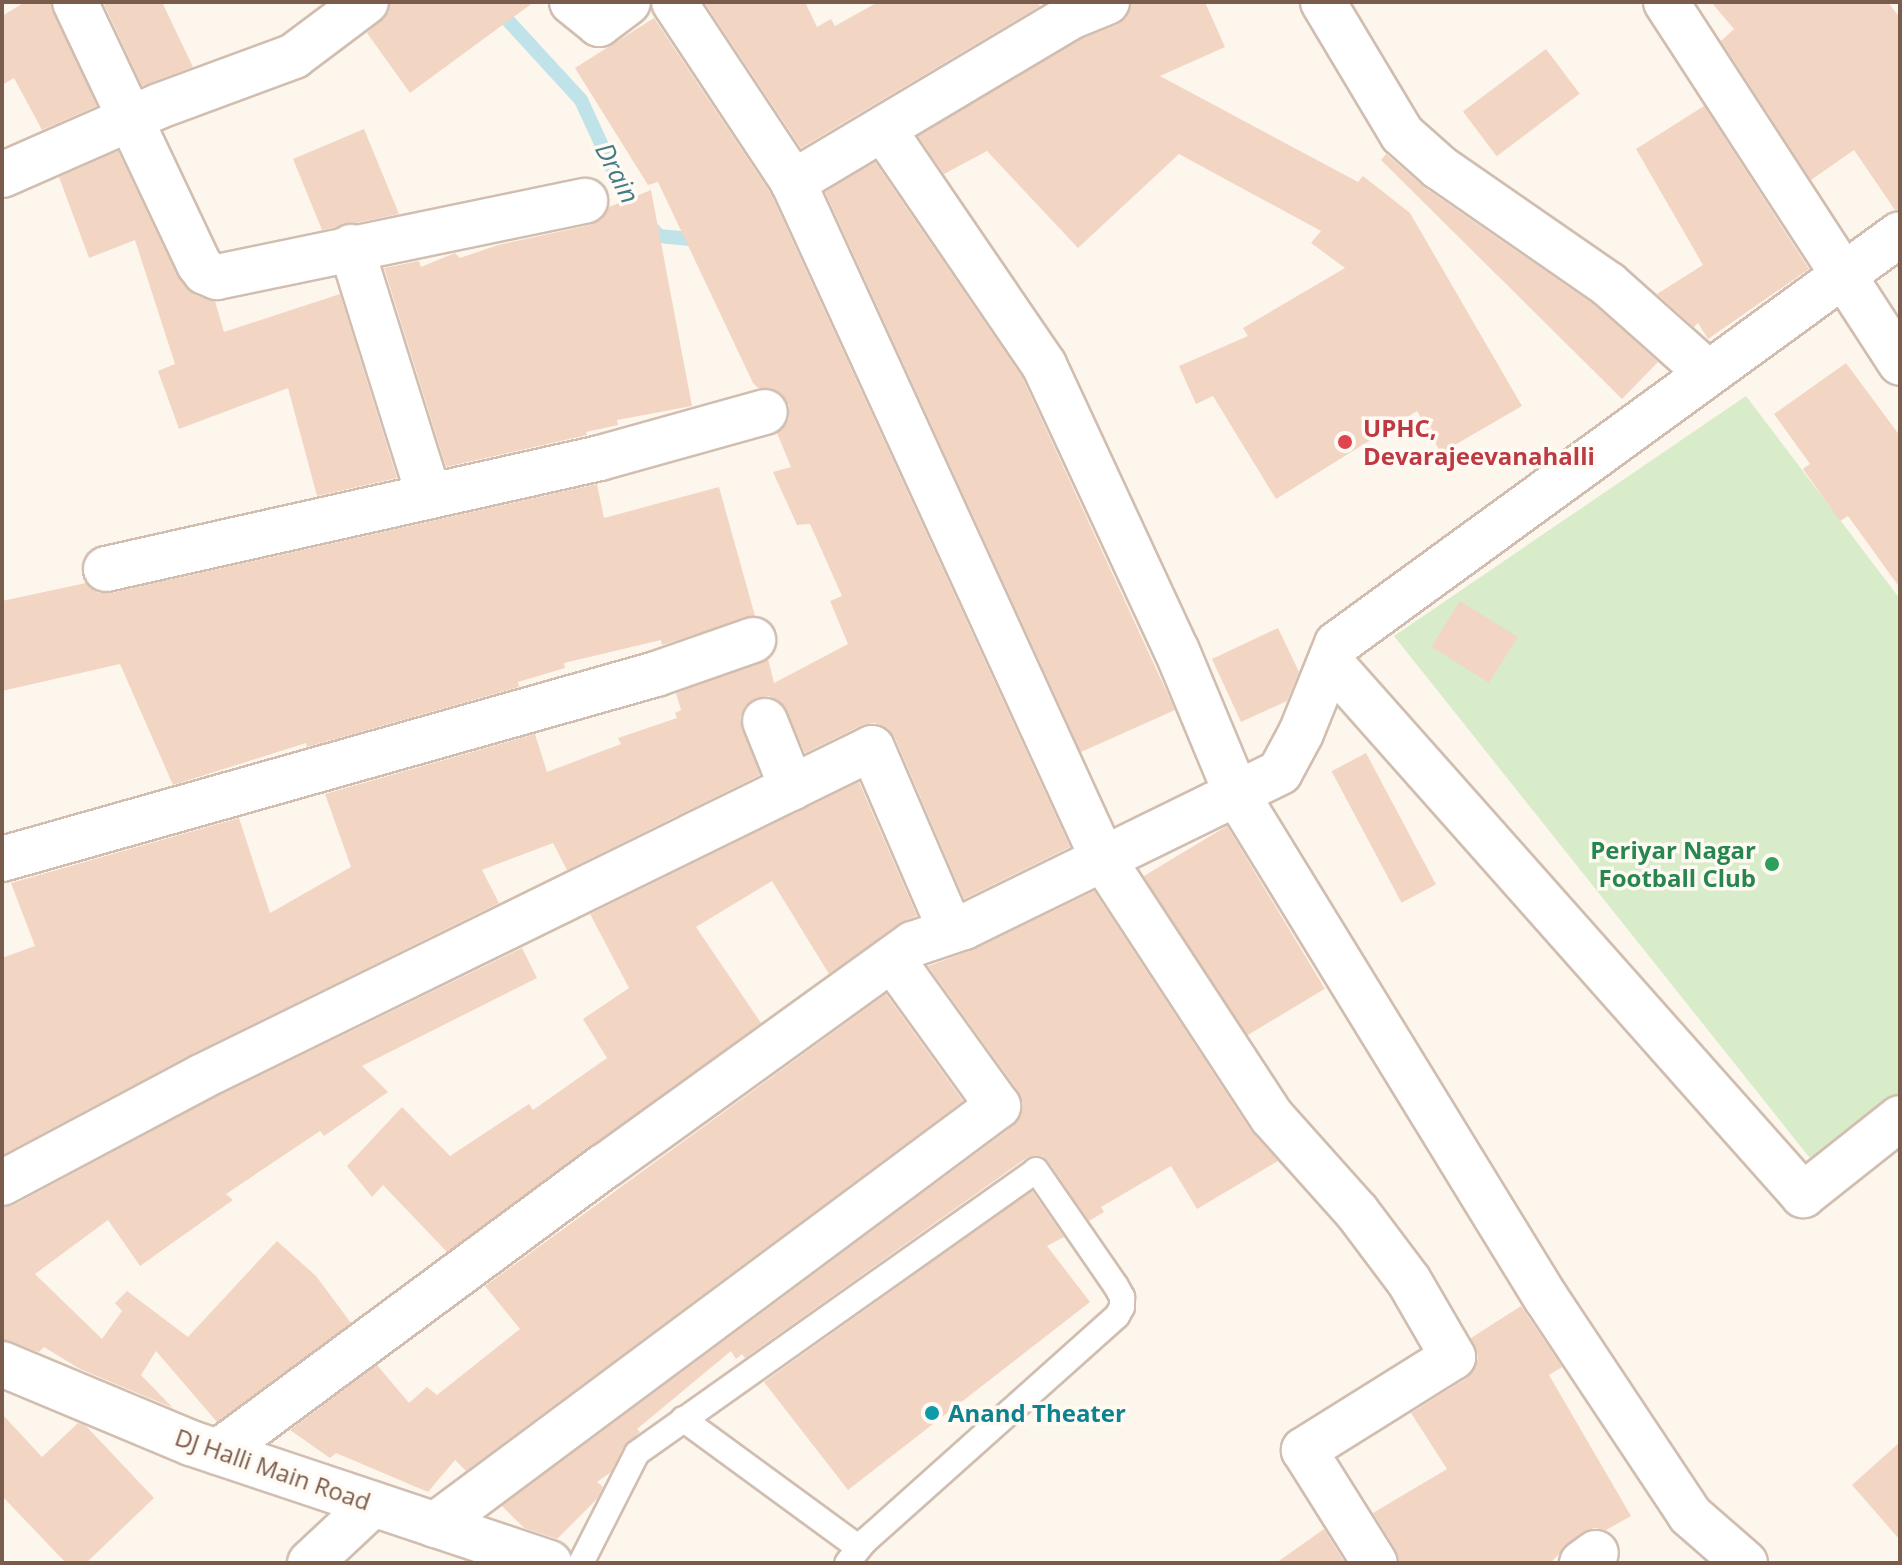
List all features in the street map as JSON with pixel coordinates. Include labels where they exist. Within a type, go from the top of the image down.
[{"type":"street","points":[[75,2],[205,272],[217,277],[585,201]]},
{"type":"street","points":[[2,175],[130,119],[294,56],[366,2]]},
{"type":"street","points":[[572,2],[599,24],[628,2]]},
{"type":"street","points":[[674,2],[793,182],[1103,859],[1272,1117],[1357,1212],[1409,1281],[1453,1357],[1304,1450],[1375,1563]]},
{"type":"street","points":[[1323,2],[1402,134],[1439,167],[1608,284],[1708,373]]},
{"type":"street","points":[[1666,2],[1900,363]]},
{"type":"street","points":[[793,182],[1080,7]]},
{"type":"street","points":[[883,129],[1044,365],[1177,651],[1236,793],[1546,1298],[1690,1515],[1745,1563]]},
{"type":"street","points":[[218,1452],[913,944],[951,931],[1280,772],[1301,733],[1337,644],[1900,234]]},
{"type":"street","points":[[351,247],[429,496]]},
{"type":"street","points":[[106,569],[600,458],[765,412]]},
{"type":"street","points":[[2,859],[656,674],[753,640]]},
{"type":"street","points":[[1330,662],[1803,1195],[1900,1118]]},
{"type":"street","points":[[765,721],[792,788]]},
{"type":"street","points":[[2,1183],[201,1077],[872,748],[951,931]]},
{"type":"street","points":[[435,1525],[998,1106],[892,959]]},
{"type":"street","name":"DJ Halli Main Road","points":[[2,1364],[218,1452],[549,1563]]},
{"type":"street","points":[[310,1563],[373,1504]]},
{"type":"lane","points":[[581,1563],[632,1461],[683,1419],[1036,1170],[1122,1297],[1122,1307],[1117,1316],[853,1555],[683,1419]]},
{"type":"green space","name":"Periyar Nagar Football Club","points":[[1746,396],[1900,599],[1900,1095],[1813,1162],[1394,636]]},
{"type":"building","points":[[25,2],[50,2],[97,106],[42,130],[14,78],[2,85],[2,16]]},
{"type":"building","points":[[103,2],[162,2],[193,67],[142,86]]},
{"type":"building","points":[[390,2],[534,2],[410,93],[367,33],[389,12]]},
{"type":"building","points":[[704,2],[805,2],[817,27],[831,19],[835,26],[878,2],[1037,2],[1040,6],[801,148]]},
{"type":"building","points":[[1131,2],[1205,2],[1225,47],[1160,76],[1358,182],[1363,176],[1410,213],[1522,406],[1441,453],[1417,411],[1276,499],[1213,396],[1196,404],[1179,366],[1248,336],[1243,328],[1345,268],[1311,243],[1321,231],[1179,154],[1078,248],[987,151],[944,174],[918,136],[1083,38],[1117,25],[1127,17]]},
{"type":"building","points":[[1711,2],[1888,2],[1900,18],[1900,209],[1895,210],[1854,150],[1811,180],[1721,41],[1734,29]]},
{"type":"building","points":[[654,18],[771,194],[1070,847],[964,899],[895,738],[887,728],[875,723],[862,725],[805,753],[781,702],[769,696],[756,698],[745,706],[740,718],[760,775],[567,870],[553,843],[482,870],[499,903],[190,1055],[2,1155],[2,958],[35,946],[11,883],[239,818],[270,913],[351,867],[325,794],[535,734],[547,772],[621,744],[618,738],[677,718],[675,713],[681,710],[676,693],[768,659],[774,683],[848,644],[830,601],[842,596],[810,524],[797,525],[773,472],[791,467],[777,433],[789,419],[789,405],[782,394],[770,388],[758,388],[753,383],[658,182],[648,185],[575,68]]},
{"type":"building","points":[[1546,49],[1580,94],[1497,156],[1463,112]]},
{"type":"building","points":[[1704,106],[1809,269],[1708,339],[1698,323],[1694,327],[1657,294],[1703,265],[1636,149]]},
{"type":"building","points":[[364,129],[399,214],[322,230],[293,159]]},
{"type":"building","points":[[118,151],[177,275],[195,295],[215,301],[224,332],[340,294],[397,478],[317,496],[288,388],[179,429],[158,371],[175,364],[135,240],[89,258],[59,177]]},
{"type":"building","points":[[1386,154],[1425,188],[1593,304],[1658,362],[1622,399],[1381,160]]},
{"type":"building","points":[[875,162],[1022,377],[1175,710],[1081,752],[825,192]]},
{"type":"building","points":[[651,190],[692,406],[617,420],[618,425],[586,432],[587,435],[446,467],[384,268],[419,261],[421,267],[455,253],[460,258],[498,245],[590,225],[602,219],[609,207]]},
{"type":"building","points":[[1846,363],[1900,436],[1900,588],[1848,516],[1840,521],[1803,469],[1810,464],[1774,414]]},
{"type":"building","points":[[597,484],[604,518],[719,487],[755,616],[662,645],[661,640],[564,663],[565,668],[518,682],[519,687],[307,747],[306,743],[173,785],[120,664],[2,691],[2,601],[86,583],[98,593],[111,593]]},
{"type":"building","points":[[1460,601],[1518,637],[1489,683],[1431,647]]},
{"type":"building","points":[[1278,628],[1299,672],[1287,701],[1241,722],[1212,659]]},
{"type":"building","points":[[1366,753],[1436,885],[1402,903],[1332,771]]},
{"type":"building","points":[[859,782],[917,916],[898,924],[829,974],[772,881],[696,927],[761,1023],[447,1252],[383,1185],[372,1197],[347,1166],[402,1107],[450,1156],[529,1104],[533,1110],[607,1058],[583,1019],[629,988],[590,914]]},
{"type":"building","points":[[1227,826],[1325,989],[1241,1039],[1143,876]]},
{"type":"building","points":[[1094,891],[1251,1131],[1278,1161],[1197,1209],[1171,1166],[1101,1207],[1104,1212],[1089,1221],[1048,1161],[1042,1156],[1028,1157],[745,1358],[742,1354],[736,1359],[731,1351],[637,1429],[640,1432],[624,1446],[611,1472],[597,1482],[603,1487],[597,1499],[557,1539],[524,1528],[502,1506],[1013,1126],[1021,1115],[1023,1104],[1018,1091],[928,966],[975,949]]},
{"type":"building","points":[[522,948],[537,978],[362,1066],[388,1092],[324,1136],[320,1131],[226,1194],[233,1200],[140,1266],[108,1220],[35,1274],[102,1339],[122,1311],[115,1303],[127,1291],[188,1337],[277,1241],[316,1276],[351,1323],[217,1422],[156,1351],[141,1375],[173,1408],[80,1369],[44,1347],[39,1352],[2,1340],[2,1208],[14,1205],[212,1099]]},
{"type":"building","points":[[886,994],[963,1101],[466,1471],[455,1460],[428,1492],[336,1453],[330,1458],[290,1430],[377,1365],[409,1403],[427,1387],[437,1395],[520,1329],[485,1286]]},
{"type":"building","points":[[1032,1191],[1064,1237],[1047,1246],[1090,1302],[848,1490],[764,1382]]},
{"type":"building","points":[[1521,1306],[1562,1367],[1549,1375],[1631,1516],[1606,1530],[1594,1528],[1581,1533],[1550,1563],[1400,1563],[1396,1550],[1373,1513],[1447,1469],[1411,1413],[1467,1378],[1475,1368],[1478,1357],[1471,1338]]},
{"type":"building","points":[[2,1414],[42,1457],[78,1423],[86,1426],[154,1498],[86,1563],[66,1563],[2,1496]]},
{"type":"building","points":[[1900,1442],[1900,1540],[1852,1485]]},
{"type":"building","points":[[1324,1529],[1345,1563],[1276,1563]]},
{"type":"waterway","name":"Drain","points":[[491,2],[581,100],[628,202],[659,236],[701,240]]},
{"type":"place","name":"UPHC, Devarajeevanahalli","points":[[1345,442]]},
{"type":"place","name":"Periyar Nagar Football Club","points":[[1772,864]]},
{"type":"place","name":"Anand Theater","points":[[932,1413]]}]
